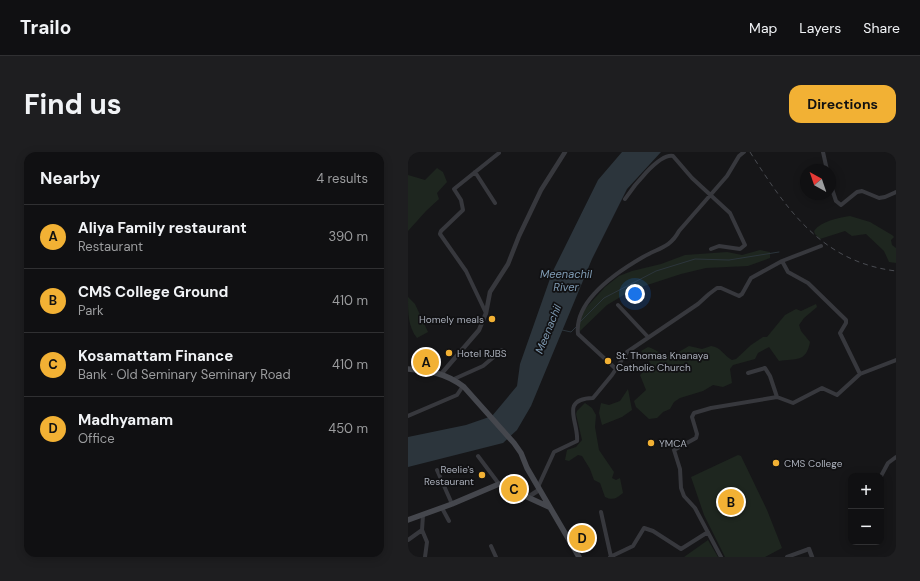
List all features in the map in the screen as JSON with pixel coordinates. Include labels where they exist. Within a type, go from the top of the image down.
[{"type":"main road","points":[[408,369],[442,373],[454,379],[514,443],[521,453],[549,508],[579,557]]},
{"type":"main road","points":[[408,520],[423,516],[499,484],[549,508]]},
{"type":"street","points":[[442,373],[479,330],[486,313],[490,292],[508,264],[518,236],[541,190],[565,152]]},
{"type":"street","points":[[616,369],[578,334],[578,324],[587,303],[608,281],[643,257],[674,241],[679,231],[727,176],[739,156],[744,152]]},
{"type":"street","points":[[824,152],[826,164]]},
{"type":"street","points":[[486,313],[466,271],[440,234],[441,230],[463,210],[461,200],[454,189],[499,153]]},
{"type":"street","points":[[625,198],[657,161],[673,156],[692,178],[711,193],[730,213],[745,245],[740,249],[719,246],[711,249]]},
{"type":"street","points":[[474,172],[495,203]]},
{"type":"street","points":[[836,200],[841,205],[857,192],[862,191],[879,198],[896,192]]},
{"type":"street","points":[[528,497],[539,488],[554,452],[577,441],[573,408],[575,404],[585,398],[593,398],[616,369],[627,352],[698,304],[717,288],[721,288],[739,296],[742,294],[751,278],[782,261],[821,246]]},
{"type":"street","points":[[782,261],[788,272],[808,283],[846,320],[846,323],[840,333],[860,374]]},
{"type":"street","points":[[618,305],[648,337]]},
{"type":"street","points":[[454,379],[483,366],[502,350]]},
{"type":"street","points":[[721,557],[695,508],[684,496],[681,488],[680,468],[674,450],[696,438],[697,434],[692,417],[694,413],[711,408],[776,397],[793,403],[822,388],[836,395],[860,374],[896,360]]},
{"type":"street","points":[[748,372],[765,368],[770,376],[776,397]]},
{"type":"street","points":[[408,416],[457,394],[463,387]]},
{"type":"street","points":[[478,456],[499,484]]},
{"type":"street","points":[[883,473],[888,463],[895,458]]},
{"type":"street","points":[[437,470],[452,504]]},
{"type":"street","points":[[442,508],[449,521]]},
{"type":"street","points":[[601,512],[610,557],[633,546],[644,528],[653,531],[681,549],[708,532]]},
{"type":"street","points":[[423,516],[422,530],[428,542],[425,557]]},
{"type":"street","points":[[408,540],[422,530]]},
{"type":"street","points":[[491,546],[496,557]]},
{"type":"street","points":[[787,557],[809,549],[812,557]]},
{"type":"shaded area","points":[[437,168],[443,172],[447,182],[437,193],[439,199],[408,231],[408,175],[425,180]]},
{"type":"shaded area","points":[[850,216],[870,222],[894,237],[891,240],[892,245],[896,248],[896,263],[889,262],[884,251],[866,234],[852,236],[845,231],[820,239],[815,234],[814,231],[825,222]]},
{"type":"shaded area","points":[[760,250],[770,252],[770,258],[748,266],[706,268],[681,274],[632,290],[607,305],[580,331],[578,324],[585,309],[605,287],[619,276],[632,271],[661,264],[685,255],[727,252],[742,255]]},
{"type":"shaded area","points":[[408,297],[415,304],[428,332],[417,338],[410,324],[408,314]]},
{"type":"shaded area","points":[[816,304],[817,307],[804,318],[799,325],[801,331],[810,342],[806,353],[803,356],[795,359],[779,361],[769,347],[758,353],[755,359],[733,365],[730,369],[732,383],[723,387],[713,385],[703,391],[680,398],[674,402],[670,409],[663,412],[657,418],[649,419],[636,407],[634,401],[646,390],[640,375],[651,364],[641,351],[648,347],[671,356],[689,346],[702,349],[711,346],[720,350],[732,360],[736,359],[751,345],[763,337],[767,337],[785,315],[796,309],[801,311]]},
{"type":"shaded area","points":[[628,389],[632,410],[622,417],[602,425],[599,413],[601,403],[609,405],[620,401]]},
{"type":"shaded area","points":[[585,403],[592,408],[596,415],[595,427],[599,450],[614,472],[612,478],[616,480],[620,478],[623,493],[615,498],[610,499],[605,497],[600,483],[594,480],[590,469],[582,456],[578,455],[569,461],[565,460],[567,450],[576,447],[582,440],[576,414]]},
{"type":"shaded area","points":[[738,455],[741,456],[767,510],[782,548],[765,557],[725,557],[704,515],[691,477]]},
{"type":"shaded area","points":[[708,540],[718,557],[684,557]]},
{"type":"water","name":"Meenachil River","points":[[622,152],[661,152],[627,189],[592,259],[531,406],[517,430],[503,443],[408,467],[408,437],[466,425],[492,416],[517,386],[520,364],[552,273],[598,180]]},
{"type":"waterway","points":[[580,322],[604,298],[656,271],[695,259],[729,260],[779,252]]},
{"type":"waterway","points":[[562,330],[571,332],[577,326]]},
{"type":"railway","points":[[750,152],[778,194],[793,213],[809,230],[827,245],[847,257],[870,266],[896,271]]},
{"type":"place","name":"Homely meals","points":[[492,319]]},
{"type":"place","name":"Hotel RJBS","points":[[449,353]]},
{"type":"place","name":"St. Thomas Knanaya Catholic Church","points":[[608,361]]},
{"type":"place","name":"Aliya Family restaurant","points":[[426,362]]},
{"type":"place","name":"YMCA","points":[[651,443]]},
{"type":"place","name":"CMS College","points":[[776,463]]},
{"type":"place","name":"Reelie's Restaurant","points":[[482,475]]},
{"type":"place","name":"Kosamattam Finance","points":[[514,489]]},
{"type":"place","name":"CMS College Ground","points":[[731,502]]},
{"type":"place","name":"Madhyamam","points":[[582,538]]},
{"type":"water label","name":"Meenachil","points":[[548,329]]}]
